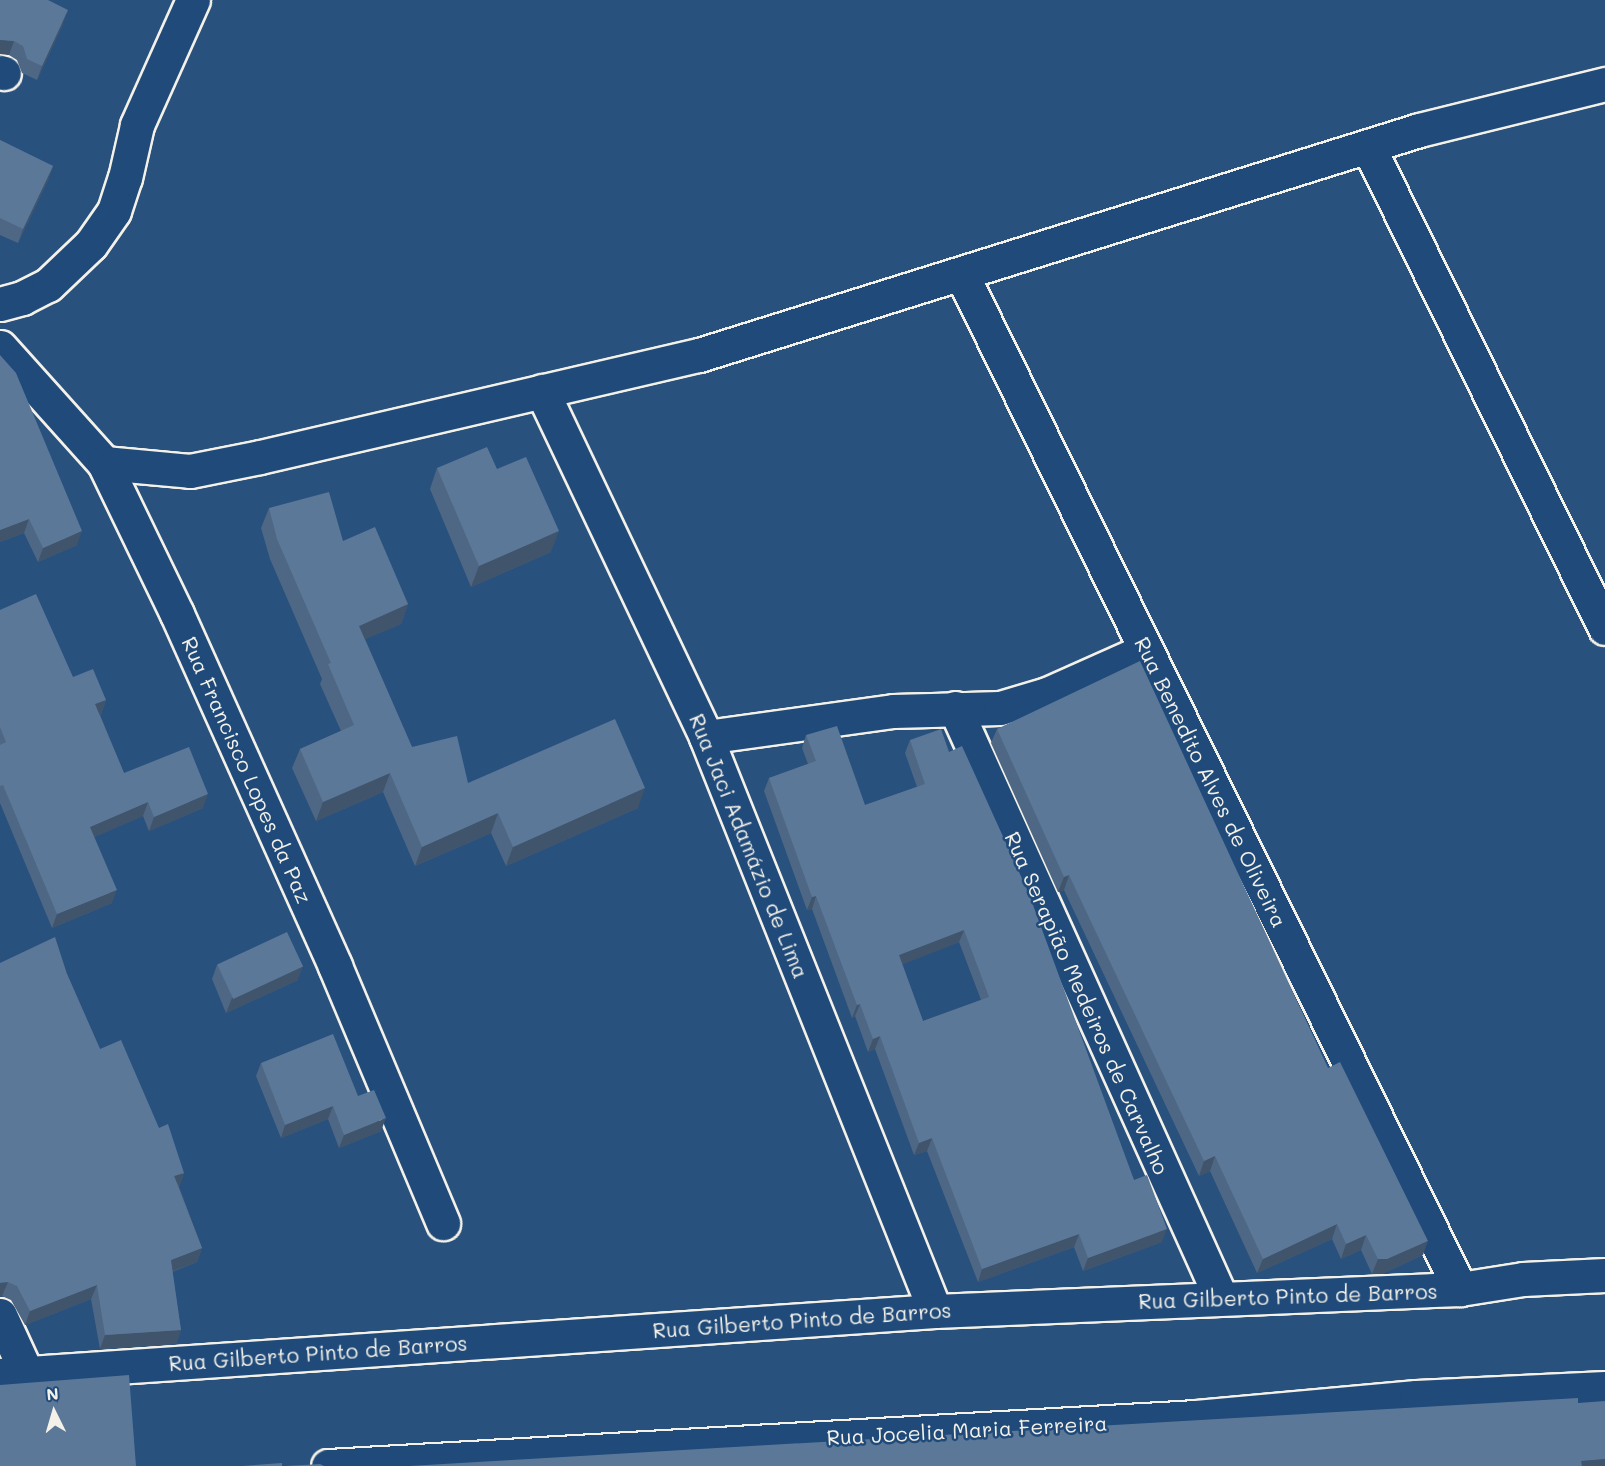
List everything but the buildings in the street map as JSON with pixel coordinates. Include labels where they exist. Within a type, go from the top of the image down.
[{"type":"street","points":[[0,304],[22,298],[48,285],[91,244],[114,211],[125,178],[137,125],[193,0]]},
{"type":"street","points":[[104,463],[190,471],[260,457],[699,355],[962,275],[1419,130],[1605,84]]},
{"type":"street","points":[[1368,146],[1605,628]]},
{"type":"street","name":"Rua Benedito Alves de Oliveira","points":[[962,275],[1460,1289]]},
{"type":"street","name":"Rua Francisco Lopes da Paz","points":[[0,347],[104,463],[177,614],[330,956],[443,1223]]},
{"type":"street","name":"Rua Jaci Adamázio de Lima","points":[[542,391],[706,737],[935,1311]]},
{"type":"street","points":[[706,737],[893,711],[1000,708],[1047,694],[1146,650]]},
{"type":"street","name":"Rua Serapião Medeiros de Carvalho","points":[[955,708],[1221,1298]]},
{"type":"street","name":"Rua Gilberto Pinto de Barros","points":[[13,1374],[935,1311],[1460,1289],[1523,1280],[1605,1275]]},
{"type":"street","points":[[0,1315],[13,1374]]},
{"type":"street","name":"Rua Jocelia Maria Ferreira","points":[[328,1466],[1197,1417],[1416,1397],[1605,1388]]}]
